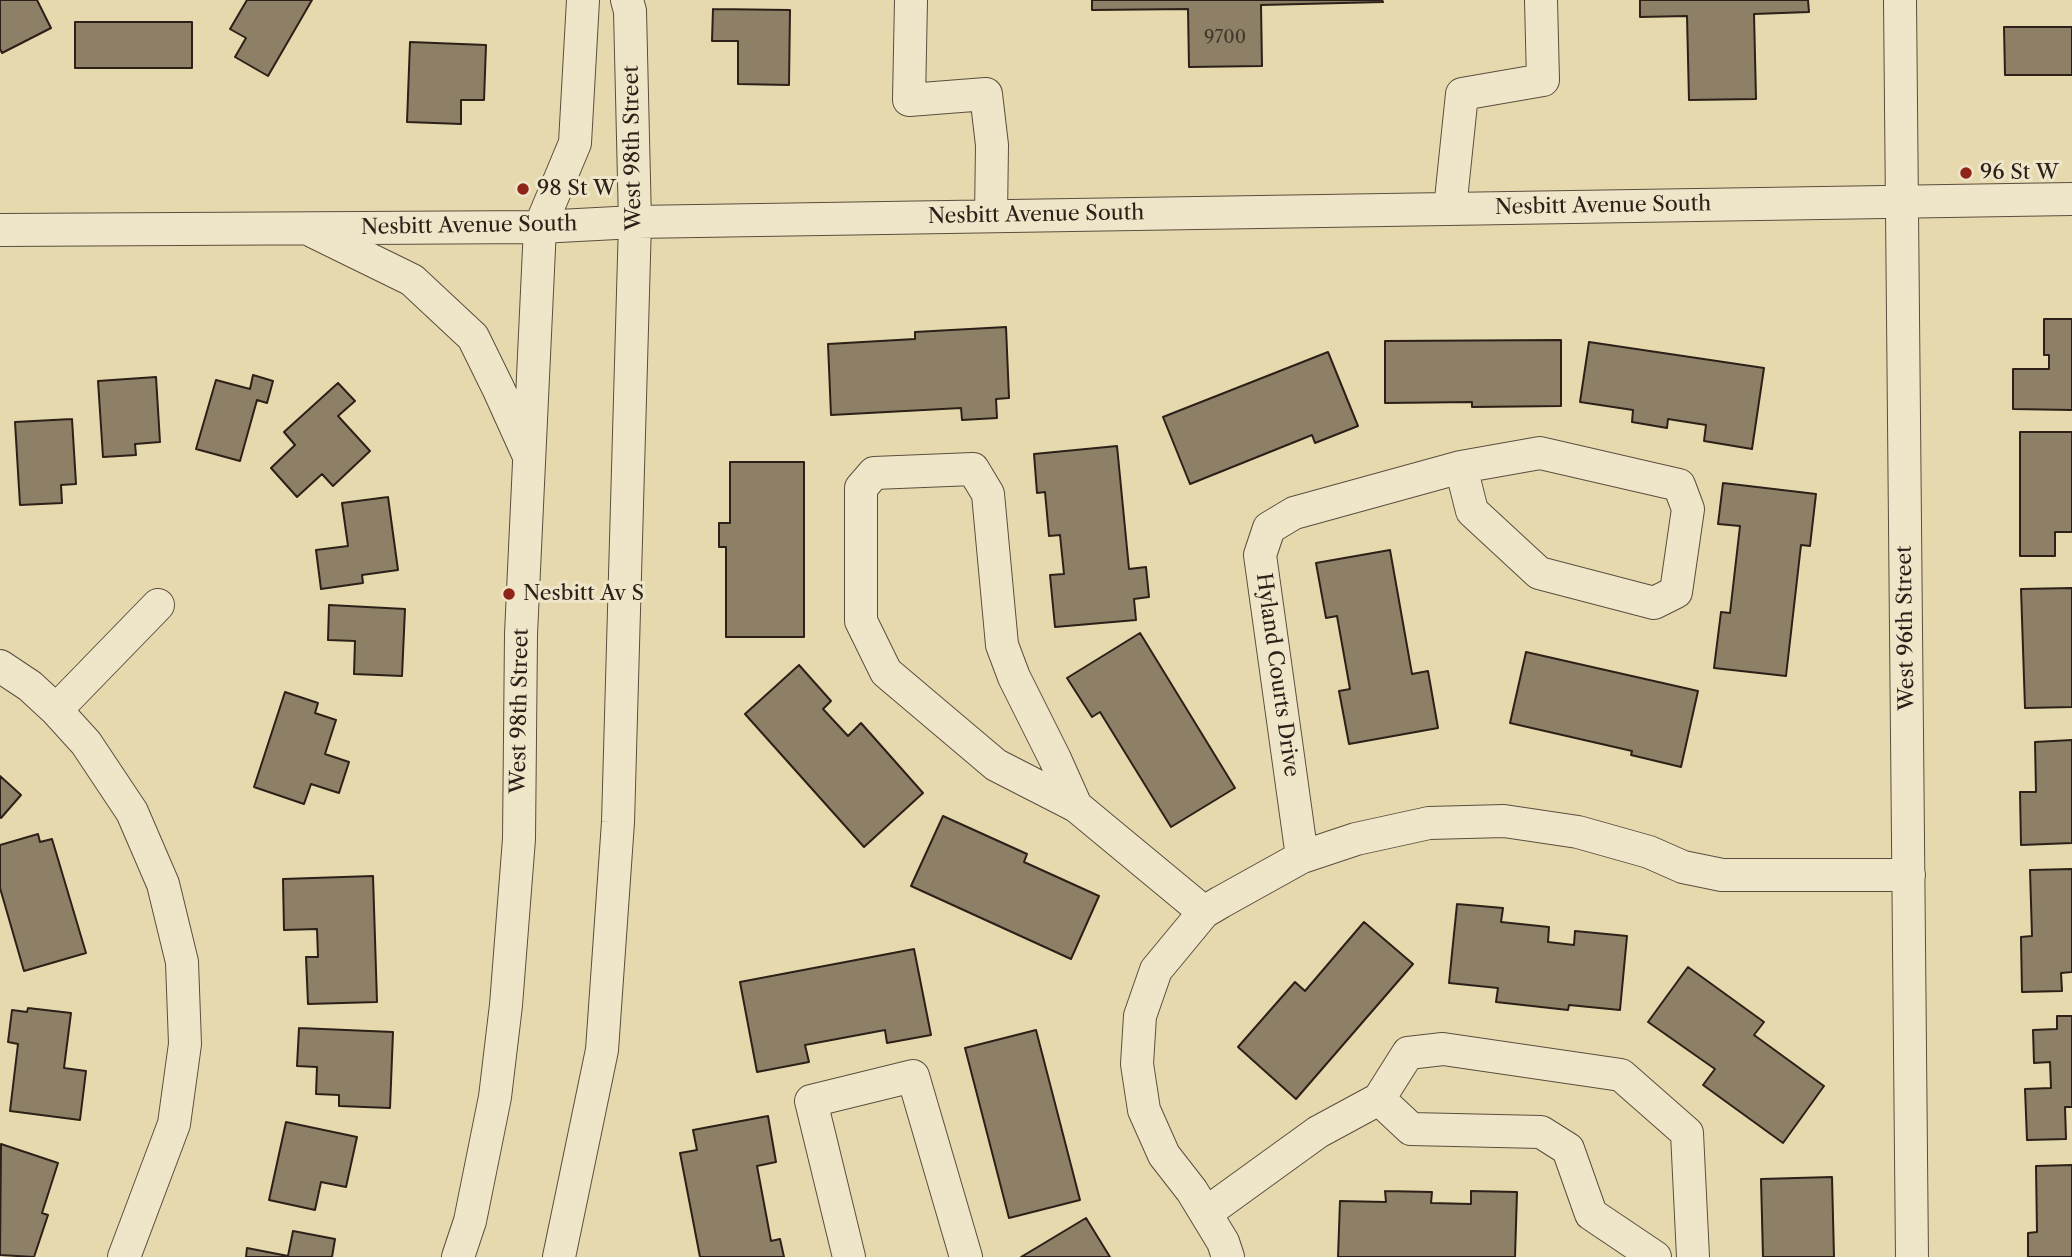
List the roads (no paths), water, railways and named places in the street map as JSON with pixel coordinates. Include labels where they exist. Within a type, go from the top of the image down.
[{"type":"street","name":"West 98th Street","points":[[458,1257],[470,1221],[495,1097],[506,1005],[519,839],[521,634],[540,227],[575,143],[583,0]]},
{"type":"street","name":"West 98th Street","points":[[559,1257],[603,1036],[618,822],[635,222],[630,11],[627,0]]},
{"type":"street","points":[[911,0],[909,100],[986,94],[992,145],[991,216]]},
{"type":"street","points":[[1450,209],[1462,94],[1543,80],[1541,0]]},
{"type":"street","name":"West 96th Street","points":[[1900,0],[1912,1257]]},
{"type":"street","name":"Nesbitt Avenue South","points":[[0,230],[540,227],[635,222],[2072,199]]},
{"type":"street","points":[[307,228],[412,280],[473,337],[529,458]]},
{"type":"street","name":"Hyland Courts Drive","points":[[1302,857],[1260,555],[1269,528],[1294,513],[1461,467],[1540,453],[1679,485],[1688,509],[1676,592],[1654,603],[1539,573],[1472,511],[1461,467]]},
{"type":"street","points":[[1076,806],[1014,677],[1002,645],[988,494],[983,485],[973,469],[874,473],[861,488],[861,621],[886,672],[996,765],[1076,806],[1205,912]]},
{"type":"street","points":[[56,710],[158,605]]},
{"type":"street","points":[[0,666],[30,686],[86,743],[132,812],[163,884],[182,962],[185,1044],[174,1124],[124,1257]]},
{"type":"street","points":[[1228,1257],[1223,1242],[1206,1213],[1164,1155],[1144,1110],[1137,1064],[1140,1016],[1156,970],[1205,912],[1302,857],[1356,839],[1429,822],[1504,821],[1578,832],[1649,852],[1683,867],[1722,875],[1909,875]]},
{"type":"street","points":[[1206,1213],[1318,1132],[1379,1099],[1408,1053],[1443,1049],[1621,1074],[1687,1133],[1693,1257]]},
{"type":"street","points":[[849,1257],[811,1101],[913,1076],[966,1257]]},
{"type":"street","points":[[1379,1099],[1410,1129],[1541,1132],[1568,1149],[1591,1214],[1655,1257]]},
{"type":"place","name":"96 St W","points":[[1966,173]]},
{"type":"place","name":"98 St W","points":[[523,189]]},
{"type":"place","name":"Nesbitt Av S","points":[[509,594]]}]
